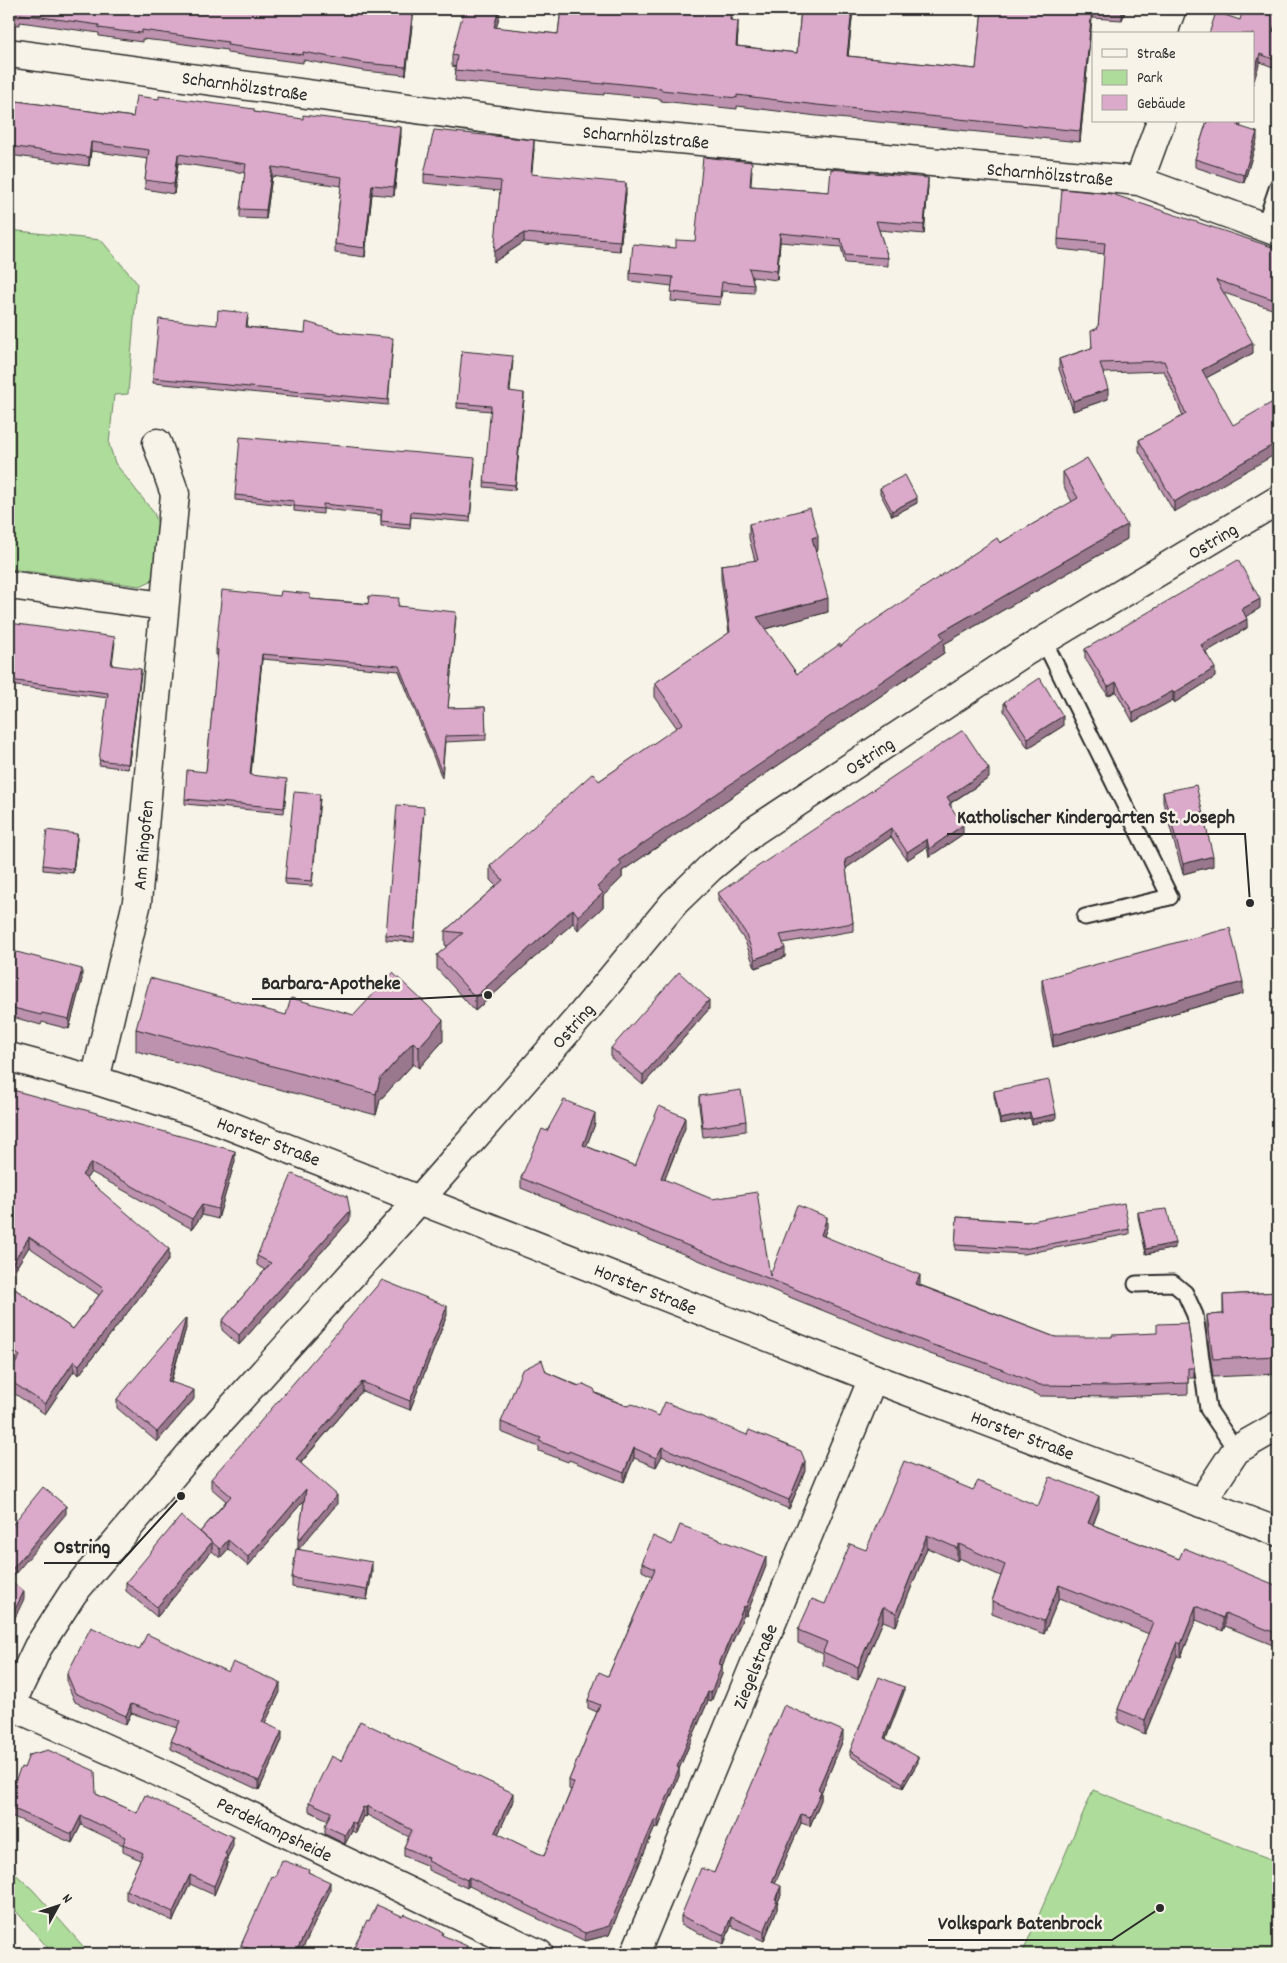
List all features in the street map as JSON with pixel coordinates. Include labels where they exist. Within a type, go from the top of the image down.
[{"type":"street","points":[[1195,32],[1203,9]]},
{"type":"street","name":"Scharnhölzstraße","points":[[9,53],[548,127],[1139,181],[1271,229]]},
{"type":"street","points":[[1139,181],[1161,122]]},
{"type":"street","name":"Am Ringofen","points":[[95,1080],[137,902],[175,494],[158,443]]},
{"type":"street","name":"Ostring","points":[[9,1707],[38,1647],[73,1593],[191,1453],[420,1199],[583,1013],[674,903],[711,867],[754,831],[1044,640],[1278,500]]},
{"type":"street","points":[[9,585],[164,606]]},
{"type":"street","name":"Horster Straße","points":[[9,1057],[95,1080],[200,1114],[873,1378],[1278,1532]]},
{"type":"street","name":"Ziegelstraße","points":[[635,1954],[873,1378]]},
{"type":"street","points":[[1201,1503],[1236,1450],[1278,1426]]},
{"type":"street","name":"Perdekampsheide","points":[[9,1707],[156,1771],[539,1954]]},
{"type":"lane","points":[[1271,229],[1278,186]]},
{"type":"lane","points":[[1044,640],[1170,897],[1085,917]]},
{"type":"lane","points":[[1136,1284],[1173,1283],[1185,1293],[1195,1316],[1208,1409],[1236,1450]]},
{"type":"green space","points":[[9,230],[101,240],[137,283],[128,394],[114,395],[109,444],[115,463],[154,513],[158,524],[155,569],[151,581],[140,586],[9,569]]},
{"type":"green space","points":[[1093,1790],[1278,1862],[1278,1954],[1022,1954]]},
{"type":"green space","points":[[9,1868],[33,1890],[90,1954],[53,1954],[9,1903]]},
{"type":"building","points":[[9,9],[413,9],[406,67],[364,63],[303,52],[303,55],[227,45],[228,42],[142,30],[142,33],[120,31],[99,28],[99,25],[20,14],[20,17],[9,16]]},
{"type":"building","points":[[464,9],[499,9],[494,27],[558,34],[561,9],[731,9],[730,20],[738,21],[736,46],[797,53],[801,9],[852,9],[847,56],[976,69],[982,9],[1092,9],[1080,131],[817,105],[737,95],[737,98],[604,82],[604,84],[455,70],[457,56],[452,55]]},
{"type":"building","points":[[1243,9],[1278,9],[1278,16],[1273,31],[1278,33],[1278,61],[1260,54],[1254,73],[1254,32],[1210,32],[1216,12],[1240,20]]},
{"type":"building","points":[[136,96],[159,99],[159,96],[254,109],[254,112],[303,119],[303,115],[401,127],[394,187],[372,185],[365,248],[335,244],[342,177],[272,167],[266,210],[240,209],[246,164],[178,154],[174,184],[145,180],[149,150],[91,142],[89,157],[9,146],[9,100],[133,117]]},
{"type":"building","points":[[1207,122],[1239,122],[1238,126],[1257,132],[1244,175],[1195,159]]},
{"type":"building","points":[[434,130],[534,140],[531,174],[626,183],[620,241],[524,233],[494,252],[501,181],[424,174]]},
{"type":"building","points":[[703,157],[752,162],[750,186],[829,192],[831,169],[928,178],[924,225],[876,221],[888,258],[845,255],[841,239],[780,233],[777,271],[749,268],[754,285],[722,282],[720,297],[671,292],[673,277],[630,273],[633,244],[676,248],[676,240],[695,241]]},
{"type":"building","points":[[1062,189],[1112,194],[1278,249],[1278,301],[1216,280],[1253,343],[1202,370],[1233,425],[1278,399],[1278,442],[1174,502],[1139,440],[1186,414],[1164,361],[1100,363],[1108,389],[1073,401],[1059,359],[1092,348],[1091,331],[1098,328],[1105,243],[1058,239]]},
{"type":"building","points":[[218,310],[248,313],[246,327],[305,333],[306,322],[343,333],[393,338],[388,400],[153,378],[159,319],[217,325]]},
{"type":"building","points":[[462,351],[513,356],[509,391],[524,393],[515,485],[484,482],[491,406],[457,403]]},
{"type":"building","points":[[240,437],[475,458],[470,517],[411,512],[410,524],[381,521],[382,510],[323,504],[323,509],[294,506],[294,501],[235,495]]},
{"type":"building","points":[[1087,458],[1127,525],[940,633],[944,639],[619,860],[622,864],[597,887],[603,893],[578,916],[573,909],[475,997],[437,955],[463,933],[445,931],[503,880],[490,866],[593,773],[599,781],[683,723],[655,683],[730,632],[721,565],[758,560],[749,524],[810,508],[818,536],[812,538],[828,598],[757,617],[797,674],[840,644],[840,647],[859,631],[997,538],[1000,543],[1078,498],[1063,472]]},
{"type":"building","points":[[905,475],[917,498],[892,511],[880,488]]},
{"type":"building","points":[[1238,560],[1260,599],[1242,609],[1247,619],[1201,645],[1215,668],[1174,693],[1173,691],[1133,713],[1116,682],[1108,687],[1085,649]]},
{"type":"building","points":[[222,590],[280,596],[281,591],[310,594],[310,599],[368,604],[369,596],[399,598],[398,606],[456,612],[448,708],[485,707],[486,735],[445,736],[442,773],[399,666],[262,654],[250,775],[287,779],[284,808],[185,799],[187,770],[206,772]]},
{"type":"building","points":[[9,623],[115,637],[111,665],[141,669],[128,764],[99,760],[108,693],[9,680]]},
{"type":"building","points":[[1040,678],[1063,716],[1028,738],[1004,702]]},
{"type":"building","points":[[963,730],[989,769],[947,797],[951,803],[949,804],[963,825],[929,849],[927,839],[907,852],[891,828],[845,860],[853,923],[780,935],[785,948],[755,959],[745,932],[718,893]]},
{"type":"building","points":[[1196,785],[1213,856],[1183,864],[1163,792]]},
{"type":"building","points":[[294,792],[320,794],[312,881],[285,879]]},
{"type":"building","points":[[397,805],[424,807],[414,938],[386,935]]},
{"type":"building","points":[[47,830],[77,834],[73,869],[43,865]]},
{"type":"building","points":[[1230,928],[1243,982],[1053,1035],[1042,979]]},
{"type":"building","points":[[9,950],[82,969],[69,1019],[42,1013],[41,1015],[9,1007]]},
{"type":"building","points":[[679,972],[709,1000],[643,1075],[611,1048]]},
{"type":"building","points":[[393,973],[443,1020],[419,1047],[413,1042],[380,1079],[376,1094],[136,1029],[150,978],[286,1015],[291,998],[354,1015]]},
{"type":"building","points":[[1049,1080],[1056,1114],[1032,1119],[1030,1113],[1000,1119],[994,1091]]},
{"type":"building","points":[[9,1089],[235,1151],[218,1209],[202,1205],[192,1219],[91,1163],[82,1175],[169,1249],[79,1365],[74,1361],[45,1404],[9,1380],[9,1374],[20,1356],[9,1348],[9,1285],[73,1329],[104,1289],[29,1237],[9,1269]]},
{"type":"building","points":[[741,1090],[746,1121],[703,1128],[699,1096]]},
{"type":"building","points":[[564,1100],[595,1113],[583,1145],[635,1166],[659,1106],[685,1117],[661,1178],[712,1199],[757,1192],[770,1276],[797,1205],[827,1217],[821,1235],[920,1275],[916,1284],[1055,1337],[1112,1337],[1112,1335],[1157,1333],[1157,1324],[1188,1323],[1194,1368],[1188,1368],[1188,1383],[1115,1386],[1040,1385],[981,1361],[930,1344],[521,1178],[542,1129],[547,1131]]},
{"type":"building","points":[[292,1174],[347,1196],[350,1211],[239,1335],[222,1321],[271,1263],[257,1256]]},
{"type":"building","points":[[1124,1203],[1129,1229],[1024,1249],[955,1245],[957,1217],[1026,1222]]},
{"type":"building","points":[[1167,1209],[1175,1243],[1146,1249],[1138,1212]]},
{"type":"building","points":[[382,1280],[447,1306],[410,1401],[362,1382],[296,1459],[337,1495],[298,1541],[306,1489],[248,1557],[228,1540],[220,1549],[200,1532],[231,1496],[211,1479]]},
{"type":"building","points":[[1278,1292],[1278,1356],[1213,1359],[1207,1315],[1224,1314],[1223,1295]]},
{"type":"building","points":[[186,1318],[168,1381],[194,1390],[157,1432],[117,1399]]},
{"type":"building","points":[[542,1360],[546,1372],[578,1386],[583,1384],[594,1389],[596,1394],[627,1406],[632,1404],[659,1416],[665,1402],[747,1435],[749,1430],[801,1451],[805,1461],[789,1500],[662,1447],[656,1458],[634,1448],[624,1473],[539,1441],[541,1438],[501,1422],[522,1370]]},
{"type":"building","points":[[904,1461],[973,1490],[978,1481],[1038,1506],[1050,1477],[1099,1496],[1088,1523],[1179,1559],[1184,1548],[1278,1586],[1278,1634],[1225,1613],[1223,1618],[1196,1606],[1181,1644],[1177,1642],[1145,1720],[1118,1709],[1153,1622],[1059,1585],[1044,1621],[992,1601],[1005,1565],[959,1544],[957,1548],[927,1535],[896,1613],[883,1607],[858,1667],[823,1652],[827,1642],[798,1630],[812,1599],[825,1604],[850,1544],[866,1550]]},
{"type":"building","points":[[43,1487],[66,1506],[9,1573],[9,1529]]},
{"type":"building","points":[[181,1516],[212,1542],[157,1607],[126,1582]]},
{"type":"building","points":[[680,1525],[766,1557],[746,1607],[744,1606],[719,1664],[722,1665],[711,1693],[708,1692],[677,1767],[679,1768],[658,1820],[655,1819],[609,1926],[585,1933],[469,1877],[467,1880],[428,1861],[429,1858],[404,1847],[412,1830],[367,1806],[366,1808],[363,1807],[356,1824],[352,1822],[345,1835],[325,1826],[331,1812],[309,1802],[331,1756],[341,1761],[360,1721],[513,1793],[495,1832],[544,1856],[574,1783],[569,1780],[600,1705],[588,1700],[599,1672],[608,1676],[655,1569],[642,1563],[653,1536],[672,1545]]},
{"type":"building","points":[[296,1549],[372,1562],[367,1590],[292,1578]]},
{"type":"building","points":[[9,1581],[24,1591],[9,1622]]},
{"type":"building","points":[[91,1627],[139,1650],[147,1634],[228,1672],[233,1662],[280,1683],[262,1722],[282,1731],[259,1781],[171,1741],[180,1721],[131,1704],[126,1716],[75,1693],[67,1674]]},
{"type":"building","points":[[879,1677],[904,1687],[884,1738],[918,1757],[903,1783],[850,1751]]},
{"type":"building","points":[[784,1705],[843,1731],[818,1789],[821,1791],[810,1817],[801,1814],[772,1882],[781,1886],[764,1932],[731,1917],[724,1935],[681,1916],[701,1868],[714,1873]]},
{"type":"building","points":[[48,1750],[95,1771],[96,1794],[137,1813],[145,1795],[233,1837],[214,1886],[190,1875],[173,1912],[126,1890],[143,1853],[123,1844],[126,1837],[81,1816],[72,1834],[9,1807],[9,1795],[21,1767],[24,1768],[29,1755]]},
{"type":"building","points":[[282,1860],[309,1870],[308,1872],[330,1882],[295,1954],[261,1954],[241,1945],[272,1876],[275,1877]]},
{"type":"building","points":[[377,1905],[402,1916],[404,1914],[443,1932],[442,1935],[467,1946],[463,1954],[351,1954],[367,1920],[369,1921]]},
{"type":"place","name":"Katholischer Kindergarten St. Joseph","points":[[1250,903]]},
{"type":"place","name":"Barbara-Apotheke","points":[[488,995]]},
{"type":"place","name":"Ostring","points":[[181,1496]]},
{"type":"place","name":"Volkspark Batenbrock","points":[[1160,1908]]}]
